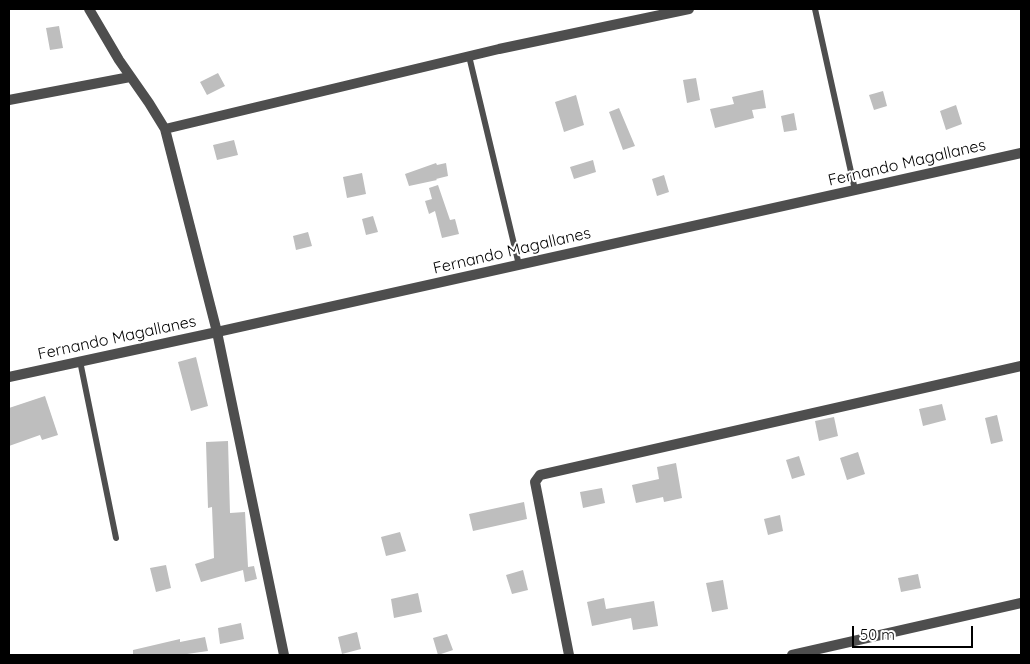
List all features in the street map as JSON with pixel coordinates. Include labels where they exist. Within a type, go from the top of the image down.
[{"type":"street","points":[[89,9],[130,77],[165,129],[217,332],[284,655]]},
{"type":"street","points":[[165,129],[469,56],[689,9]]},
{"type":"street","points":[[9,100],[130,77]]},
{"type":"street","name":"Fernando Magallanes","points":[[9,377],[1021,153]]},
{"type":"street","points":[[569,655],[535,482],[540,475],[1021,366]]},
{"type":"street","points":[[792,655],[1021,603]]},
{"type":"lane","points":[[815,9],[855,190]]},
{"type":"lane","points":[[469,56],[519,265]]},
{"type":"lane","points":[[80,362],[116,538]]},
{"type":"building","points":[[59,26],[63,48],[50,50],[46,28]]},
{"type":"building","points":[[218,73],[225,86],[207,95],[200,82]]},
{"type":"building","points":[[696,78],[700,100],[687,103],[683,80]]},
{"type":"building","points":[[763,90],[766,108],[752,110],[754,118],[715,128],[710,109],[734,104],[732,97]]},
{"type":"building","points":[[883,91],[887,106],[874,110],[869,95]]},
{"type":"building","points":[[576,95],[584,125],[564,132],[555,102]]},
{"type":"building","points":[[956,105],[962,124],[946,130],[940,111]]},
{"type":"building","points":[[619,108],[635,146],[623,150],[609,112]]},
{"type":"building","points":[[794,113],[797,130],[784,132],[781,116]]},
{"type":"building","points":[[234,140],[238,155],[217,160],[213,145]]},
{"type":"building","points":[[593,160],[596,172],[574,179],[570,167]]},
{"type":"building","points":[[436,163],[437,165],[446,163],[448,176],[409,186],[405,174]]},
{"type":"building","points":[[362,173],[366,194],[347,198],[343,177]]},
{"type":"building","points":[[664,175],[669,192],[657,196],[652,179]]},
{"type":"building","points":[[438,185],[450,220],[455,219],[459,234],[442,238],[435,211],[429,214],[425,201],[432,199],[429,188]]},
{"type":"building","points":[[373,216],[378,232],[366,235],[362,219]]},
{"type":"building","points":[[308,232],[312,246],[296,250],[293,236]]},
{"type":"building","points":[[196,357],[208,406],[191,411],[178,362]]},
{"type":"building","points":[[45,396],[58,435],[42,440],[40,435],[9,446],[9,408]]},
{"type":"building","points":[[942,404],[946,420],[923,426],[919,409]]},
{"type":"building","points":[[997,415],[1003,441],[991,444],[985,418]]},
{"type":"building","points":[[834,417],[838,436],[819,441],[815,421]]},
{"type":"building","points":[[228,441],[230,513],[245,512],[248,567],[254,566],[257,579],[245,582],[243,570],[201,582],[195,564],[214,558],[212,507],[208,508],[206,442]]},
{"type":"building","points":[[858,452],[865,474],[847,480],[840,458]]},
{"type":"building","points":[[799,456],[805,475],[792,479],[786,460]]},
{"type":"building","points":[[676,463],[682,498],[664,502],[663,497],[636,503],[632,485],[659,479],[657,467]]},
{"type":"building","points":[[602,488],[605,503],[583,508],[580,492]]},
{"type":"building","points":[[524,502],[527,519],[473,531],[469,514]]},
{"type":"building","points":[[780,515],[783,531],[768,535],[764,519]]},
{"type":"building","points":[[400,532],[406,551],[386,556],[381,537]]},
{"type":"building","points":[[166,565],[171,588],[156,592],[150,568]]},
{"type":"building","points":[[523,570],[528,590],[512,594],[506,575]]},
{"type":"building","points":[[918,574],[921,588],[901,592],[898,578]]},
{"type":"building","points":[[723,580],[728,609],[712,612],[706,583]]},
{"type":"building","points":[[418,593],[422,612],[394,618],[391,599]]},
{"type":"building","points":[[604,598],[606,609],[654,601],[658,626],[633,630],[631,618],[592,626],[587,602]]},
{"type":"building","points":[[241,623],[244,639],[220,644],[218,628]]},
{"type":"building","points":[[357,632],[361,649],[342,654],[338,637]]},
{"type":"building","points":[[447,634],[453,650],[438,655],[433,638]]},
{"type":"building","points":[[205,637],[208,651],[180,655],[133,655],[133,650],[180,639],[180,642]]}]
